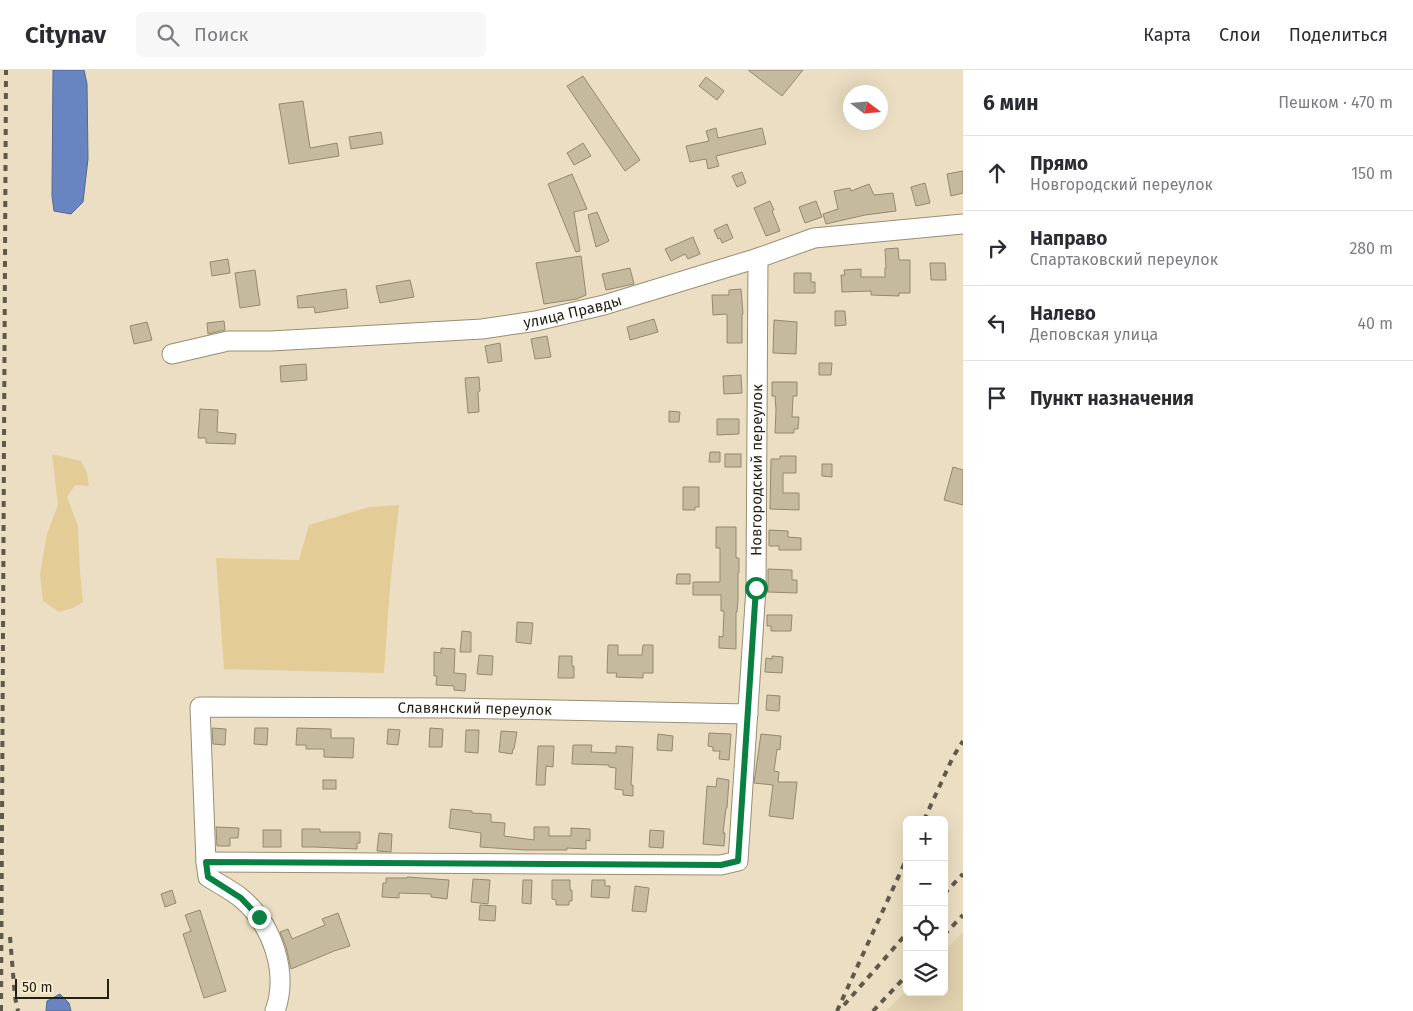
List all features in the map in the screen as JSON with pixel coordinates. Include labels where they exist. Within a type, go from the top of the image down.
[{"type":"street","name":"улица Правды","points":[[172,354],[228,341],[270,341],[482,330],[536,321],[604,305],[758,258],[814,238],[963,224]]},
{"type":"street","name":"Новгородский переулок","points":[[206,862],[721,865],[738,861],[756,588],[758,258]]},
{"type":"street","name":"Славянский переулок","points":[[206,862],[200,707],[475,709],[748,714]]},
{"type":"street","points":[[206,862],[208,877],[241,898],[259,917],[268,933],[277,956],[280,982],[278,1001],[274,1011]]},
{"type":"shaded area","points":[[52,454],[81,461],[87,473],[89,486],[75,485],[67,497],[78,526],[83,602],[73,608],[59,612],[43,601],[40,574],[47,534],[58,505]]},
{"type":"shaded area","points":[[399,505],[390,586],[384,673],[224,669],[216,558],[299,560],[309,525],[369,507]]},
{"type":"shaded area","points":[[963,932],[963,1011],[886,1011],[903,994],[903,996],[948,996],[948,947]]},
{"type":"water","points":[[53,70],[84,70],[87,84],[88,159],[83,202],[71,214],[54,211],[52,196]]},
{"type":"water","points":[[60,994],[69,1003],[71,1011],[46,1011],[47,1001]]},
{"type":"building","points":[[748,70],[803,70],[782,96]]},
{"type":"building","points":[[583,76],[640,160],[625,171],[567,86]]},
{"type":"building","points":[[706,77],[724,91],[717,100],[699,86]]},
{"type":"building","points":[[303,101],[310,148],[337,143],[339,156],[289,164],[279,104]]},
{"type":"building","points":[[716,128],[718,138],[762,128],[766,144],[716,156],[719,166],[708,169],[706,159],[690,162],[686,146],[709,141],[706,131]]},
{"type":"building","points":[[381,132],[383,144],[351,149],[349,137]]},
{"type":"building","points":[[583,143],[591,156],[574,165],[567,153]]},
{"type":"building","points":[[963,171],[963,193],[951,196],[947,174]]},
{"type":"building","points":[[742,172],[746,183],[737,187],[732,176]]},
{"type":"building","points":[[572,174],[587,209],[574,212],[580,251],[576,252],[548,184]]},
{"type":"building","points":[[925,183],[930,203],[916,206],[911,187]]},
{"type":"building","points":[[869,184],[874,195],[893,193],[896,211],[865,215],[826,224],[823,214],[838,209],[834,191],[850,188],[851,191]]},
{"type":"building","points":[[770,201],[780,231],[766,236],[754,208]]},
{"type":"building","points":[[816,201],[822,217],[805,223],[799,207]]},
{"type":"building","points":[[597,212],[609,241],[596,247],[588,215]]},
{"type":"building","points":[[727,224],[733,238],[722,243],[714,230]]},
{"type":"building","points":[[693,237],[700,254],[688,259],[685,254],[671,261],[665,249]]},
{"type":"building","points":[[898,248],[899,260],[910,260],[910,293],[899,293],[899,296],[871,295],[871,291],[842,292],[841,275],[845,275],[844,270],[861,269],[861,277],[885,277],[885,249]]},
{"type":"building","points":[[581,256],[586,295],[577,299],[544,304],[536,263]]},
{"type":"building","points":[[228,259],[230,273],[212,276],[210,262]]},
{"type":"building","points":[[930,263],[945,263],[946,280],[931,280]]},
{"type":"building","points":[[630,268],[634,284],[606,290],[602,274]]},
{"type":"building","points":[[255,270],[260,305],[240,308],[235,273]]},
{"type":"building","points":[[794,273],[811,273],[811,282],[815,282],[815,293],[794,293]]},
{"type":"building","points":[[410,280],[414,297],[380,303],[376,286]]},
{"type":"building","points":[[346,289],[348,308],[315,313],[314,307],[298,308],[297,296]]},
{"type":"building","points":[[741,289],[743,314],[742,343],[727,343],[727,315],[713,315],[712,295],[729,295],[729,290]]},
{"type":"building","points":[[835,311],[845,311],[846,325],[835,326]]},
{"type":"building","points":[[654,319],[658,332],[630,340],[627,327]]},
{"type":"building","points":[[774,320],[797,322],[796,354],[773,353]]},
{"type":"building","points":[[224,321],[225,330],[208,334],[207,323]]},
{"type":"building","points":[[147,322],[152,340],[134,344],[130,326]]},
{"type":"building","points":[[547,336],[551,357],[535,359],[531,339]]},
{"type":"building","points":[[500,343],[502,361],[488,363],[485,346]]},
{"type":"building","points":[[819,363],[832,363],[831,375],[819,375]]},
{"type":"building","points":[[306,364],[307,380],[281,382],[280,366]]},
{"type":"building","points":[[741,375],[742,393],[724,394],[723,376]]},
{"type":"building","points":[[479,377],[479,412],[468,413],[465,378]]},
{"type":"building","points":[[772,382],[797,382],[797,396],[793,396],[792,417],[799,417],[798,429],[794,429],[794,433],[775,433],[776,410],[775,396],[772,396]]},
{"type":"building","points":[[200,409],[218,410],[217,432],[236,434],[235,444],[206,443],[206,438],[198,438]]},
{"type":"building","points":[[669,411],[680,412],[679,422],[669,422]]},
{"type":"building","points":[[717,419],[739,419],[739,434],[717,435]]},
{"type":"building","points":[[710,452],[720,452],[720,462],[709,462]]},
{"type":"building","points":[[725,454],[741,454],[741,467],[725,467]]},
{"type":"building","points":[[780,456],[796,456],[796,473],[783,473],[783,493],[799,493],[799,510],[770,509],[771,459],[780,459]]},
{"type":"building","points":[[822,464],[832,464],[832,477],[822,476]]},
{"type":"building","points":[[953,467],[963,470],[963,505],[944,500]]},
{"type":"building","points":[[683,487],[699,487],[699,507],[695,507],[695,510],[683,510]]},
{"type":"building","points":[[716,527],[736,527],[736,558],[739,558],[739,573],[736,649],[719,648],[719,636],[723,637],[724,611],[721,611],[721,595],[693,595],[693,582],[720,582],[720,548],[716,548]]},
{"type":"building","points":[[769,530],[788,531],[788,537],[801,538],[801,550],[779,550],[779,546],[769,546]]},
{"type":"building","points":[[768,569],[792,570],[792,580],[797,580],[797,593],[768,592]]},
{"type":"building","points":[[677,574],[690,574],[690,584],[676,584]]},
{"type":"building","points":[[767,615],[792,615],[791,631],[771,631],[771,626],[767,626]]},
{"type":"building","points":[[517,622],[533,623],[531,644],[516,642]]},
{"type":"building","points":[[462,631],[471,632],[471,652],[460,652]]},
{"type":"building","points":[[608,645],[618,645],[618,655],[642,655],[643,645],[653,645],[653,673],[643,673],[643,678],[616,677],[617,673],[607,673]]},
{"type":"building","points":[[441,648],[455,649],[454,673],[466,674],[465,691],[454,690],[454,686],[436,685],[437,676],[434,676],[434,652],[441,653]]},
{"type":"building","points":[[479,655],[493,656],[492,675],[477,674]]},
{"type":"building","points":[[559,656],[572,656],[574,678],[558,678]]},
{"type":"building","points":[[772,656],[783,657],[782,673],[765,672],[766,658],[772,659]]},
{"type":"building","points":[[767,695],[780,696],[779,711],[766,710]]},
{"type":"building","points":[[212,728],[226,729],[225,745],[213,744]]},
{"type":"building","points":[[255,728],[268,728],[267,745],[254,744]]},
{"type":"building","points":[[297,728],[331,729],[331,738],[354,738],[353,758],[324,757],[324,749],[306,749],[306,745],[296,745]]},
{"type":"building","points":[[430,728],[443,729],[442,747],[429,747]]},
{"type":"building","points":[[388,729],[400,730],[398,745],[387,744]]},
{"type":"building","points":[[466,730],[479,730],[478,753],[465,752]]},
{"type":"building","points":[[501,731],[517,732],[512,754],[499,752]]},
{"type":"building","points":[[709,733],[731,734],[729,760],[719,759],[720,751],[713,751],[713,747],[708,746]]},
{"type":"building","points":[[658,734],[673,736],[672,751],[657,750]]},
{"type":"building","points":[[761,734],[781,736],[780,750],[777,749],[774,771],[779,772],[778,782],[797,782],[793,819],[769,816],[773,785],[754,783]]},
{"type":"building","points":[[573,745],[592,745],[591,752],[616,753],[616,746],[633,747],[631,785],[633,785],[633,796],[623,795],[623,790],[615,789],[616,768],[609,767],[609,765],[572,764]]},
{"type":"building","points":[[538,746],[554,746],[553,767],[546,766],[545,785],[536,785]]},
{"type":"building","points":[[717,778],[729,780],[723,833],[725,833],[724,846],[703,844],[707,786],[716,787]]},
{"type":"building","points":[[323,780],[336,780],[336,789],[323,789]]},
{"type":"building","points":[[451,809],[491,814],[491,822],[505,823],[504,836],[534,840],[534,827],[549,827],[549,836],[571,836],[571,828],[590,829],[590,841],[586,840],[586,849],[524,850],[480,847],[481,833],[449,828]]},
{"type":"building","points":[[216,827],[239,828],[238,838],[230,838],[230,846],[217,846]]},
{"type":"building","points":[[302,829],[320,829],[320,832],[360,832],[360,843],[357,843],[357,849],[302,847]]},
{"type":"building","points":[[263,830],[281,830],[281,847],[263,847]]},
{"type":"building","points":[[650,830],[664,831],[663,848],[649,847]]},
{"type":"building","points":[[379,833],[392,834],[391,852],[377,851]]},
{"type":"building","points":[[407,877],[449,880],[447,899],[431,897],[431,894],[399,893],[399,898],[382,897],[383,883],[386,883],[386,878]]},
{"type":"building","points":[[473,879],[490,880],[488,904],[471,902]]},
{"type":"building","points":[[523,880],[532,880],[531,904],[522,903]]},
{"type":"building","points":[[552,880],[570,880],[572,901],[569,901],[569,905],[556,905],[556,900],[552,899]]},
{"type":"building","points":[[592,880],[605,880],[605,886],[610,886],[609,898],[591,897]]},
{"type":"building","points":[[635,886],[649,888],[646,912],[632,911]]},
{"type":"building","points":[[172,890],[176,903],[165,907],[161,894]]},
{"type":"building","points":[[480,905],[496,906],[495,921],[479,920]]},
{"type":"building","points":[[200,910],[226,991],[204,998],[183,934],[191,931],[185,915]]},
{"type":"building","points":[[338,913],[350,946],[291,969],[280,932],[288,929],[292,939],[325,925],[322,919]]},
{"type":"railway","points":[[1,1011],[6,70]]},
{"type":"railway","points":[[926,816],[953,757],[963,741]]},
{"type":"railway","points":[[837,1011],[906,861]]},
{"type":"railway","points":[[948,890],[963,874]]},
{"type":"railway","points":[[948,931],[963,915]]},
{"type":"railway","points":[[10,937],[18,1011]]},
{"type":"railway","points":[[844,1005],[903,938]]},
{"type":"railway","points":[[873,1011],[903,979]]},
{"type":"route","points":[[259,917],[241,898],[208,877],[206,862],[721,865],[738,861],[756,588]]}]
